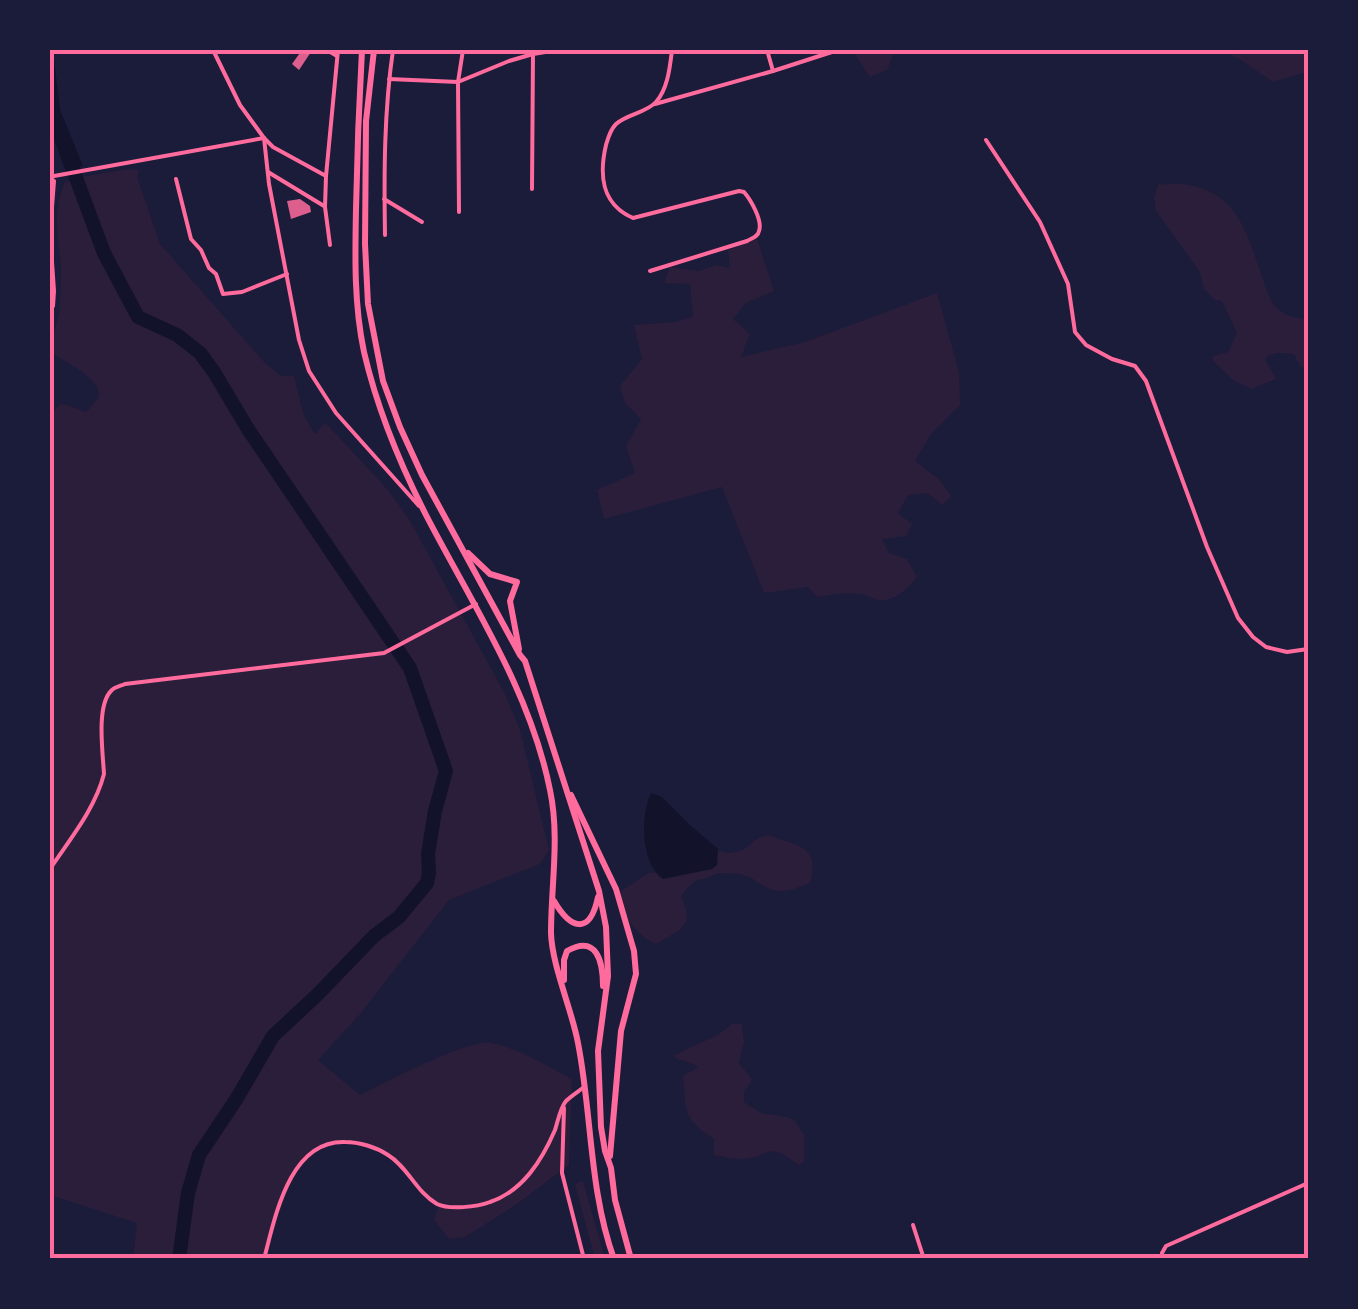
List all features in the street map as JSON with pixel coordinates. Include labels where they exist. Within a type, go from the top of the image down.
[{"type":"main road","points":[[362,50],[355,264],[364,352],[380,405],[426,514],[510,673],[544,762],[555,820],[551,937],[578,1040],[600,1209],[614,1259]]},
{"type":"main road","points":[[377,50],[366,120],[365,244],[368,304],[376,350],[400,428],[422,474],[525,660],[599,891],[607,938],[608,976],[597,1073],[601,1127],[611,1168]]},
{"type":"main road","points":[[464,549],[490,574],[517,582],[510,601],[520,655]]},
{"type":"main road","points":[[560,773],[616,889],[634,951],[636,974],[618,1050],[609,1146],[615,1200],[630,1259]]},
{"type":"main road","points":[[553,900],[563,917],[576,924],[585,923],[595,909],[599,891]]},
{"type":"main road","points":[[564,993],[567,951],[588,946],[602,965],[604,1007]]},
{"type":"street","points":[[212,50],[240,105],[272,147],[326,176]]},
{"type":"street","points":[[326,50],[337,53],[326,176],[330,244]]},
{"type":"street","points":[[385,235],[383,172],[393,50]]},
{"type":"street","points":[[460,212],[458,82],[463,50]]},
{"type":"street","points":[[389,79],[458,82],[509,61],[558,50]]},
{"type":"street","points":[[654,104],[662,94],[672,50]]},
{"type":"street","points":[[767,50],[773,71]]},
{"type":"street","points":[[650,271],[757,236],[759,222],[746,192],[739,190],[633,218],[616,206],[601,176],[608,137],[617,122],[654,104],[838,50]]},
{"type":"street","points":[[532,189],[533,54]]},
{"type":"street","points":[[53,181],[66,174],[264,138]]},
{"type":"street","points":[[264,138],[299,340],[309,371],[336,413],[426,514]]},
{"type":"street","points":[[986,140],[1046,234],[1068,284],[1075,332],[1086,345],[1135,366],[1146,381],[1206,547],[1238,618],[1253,637],[1274,650],[1308,649]]},
{"type":"street","points":[[50,168],[50,318]]},
{"type":"street","points":[[268,172],[325,207]]},
{"type":"street","points":[[176,178],[191,239],[214,272],[223,294],[242,292],[287,274]]},
{"type":"street","points":[[384,198],[422,222]]},
{"type":"street","points":[[50,869],[102,783],[104,709],[107,696],[115,688],[384,653],[476,604]]},
{"type":"street","points":[[264,1259],[292,1176],[308,1155],[321,1146],[351,1142],[384,1152],[402,1164],[424,1193],[439,1205],[480,1205],[506,1195],[522,1183],[537,1164],[564,1103],[584,1087]]},
{"type":"street","points":[[564,1103],[562,1174],[584,1259]]},
{"type":"street","points":[[1162,1259],[1166,1246],[1308,1183]]},
{"type":"street","points":[[914,1225],[924,1259]]},
{"type":"shaded area","points":[[50,50],[60,110],[83,166],[65,169],[50,128]]},
{"type":"shaded area","points":[[852,50],[895,50],[887,70],[870,77]]},
{"type":"shaded area","points":[[1221,50],[1308,50],[1308,73],[1273,82]]},
{"type":"shaded area","points":[[139,170],[137,177],[160,244],[266,364],[281,376],[294,376],[304,416],[315,434],[325,422],[389,491],[409,519],[504,692],[520,730],[549,850],[540,864],[449,900],[360,1014],[318,1060],[360,1095],[481,1043],[513,1049],[572,1079],[569,1165],[465,1237],[449,1239],[434,1220],[439,1205],[399,1162],[383,1151],[355,1142],[332,1143],[313,1152],[299,1168],[287,1188],[264,1259],[133,1259],[137,1223],[50,1195],[50,416],[61,403],[86,412],[98,398],[95,384],[89,378],[50,352],[60,307],[57,214],[65,182]]},
{"type":"shaded area","points":[[1158,184],[1185,184],[1206,190],[1219,197],[1239,218],[1273,303],[1285,314],[1308,320],[1308,368],[1301,367],[1294,354],[1271,355],[1265,359],[1276,379],[1251,389],[1234,381],[1213,361],[1213,356],[1228,352],[1237,333],[1222,301],[1215,300],[1204,289],[1200,272],[1156,211]]},
{"type":"shaded area","points":[[757,239],[774,291],[746,303],[733,319],[750,334],[741,357],[805,342],[937,293],[959,372],[960,405],[931,434],[915,461],[940,480],[951,496],[942,505],[928,493],[908,495],[898,513],[912,524],[906,536],[882,539],[889,553],[907,559],[917,577],[893,598],[881,600],[848,593],[817,597],[808,587],[764,593],[722,487],[604,519],[597,490],[635,473],[626,446],[641,419],[625,403],[620,386],[642,359],[634,325],[676,322],[693,316],[690,284],[664,283],[670,267],[699,271],[716,265],[730,268],[728,250]]},
{"type":"shaded area","points":[[651,793],[662,797],[718,849],[717,865],[663,879],[656,872],[645,839],[645,814]]},
{"type":"shaded area","points":[[769,835],[809,854],[810,883],[781,891],[738,874],[720,873],[697,880],[681,897],[687,921],[680,930],[656,944],[631,924],[622,909],[616,894],[649,873],[676,870],[718,851],[743,850]]},
{"type":"shaded area","points":[[739,1023],[744,1042],[739,1063],[752,1079],[744,1102],[761,1113],[794,1120],[804,1135],[804,1161],[799,1165],[773,1151],[739,1159],[714,1155],[714,1139],[688,1113],[683,1076],[698,1067],[673,1056]]},
{"type":"shaded area","points":[[583,1181],[605,1259],[595,1259],[575,1184]]},
{"type":"building","points":[[302,50],[311,52],[299,70],[292,64]]},
{"type":"building","points":[[300,199],[310,206],[311,212],[291,219],[287,201]]},
{"type":"waterway","points":[[66,151],[104,253],[138,317],[177,335],[200,353],[214,372],[248,429],[410,668],[446,771],[435,811],[427,883],[399,917],[374,936],[273,1036],[199,1155],[188,1193],[179,1259]]}]
